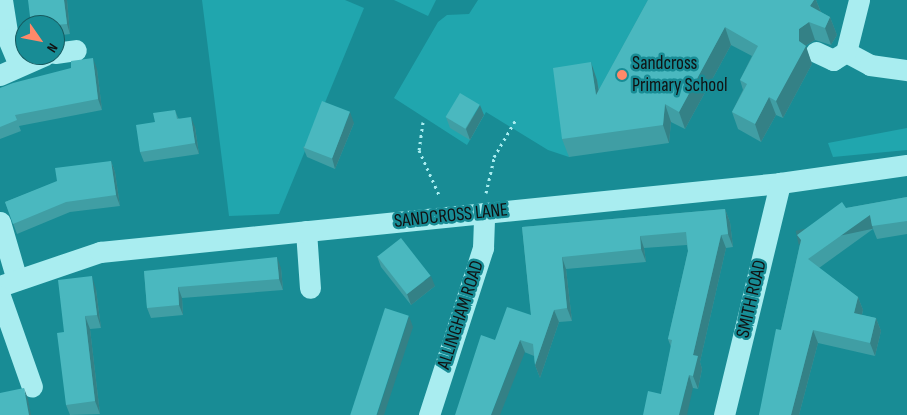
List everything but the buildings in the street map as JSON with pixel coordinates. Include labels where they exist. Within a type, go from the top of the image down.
[{"type":"street","points":[[2,0],[8,39],[15,56]]},
{"type":"street","points":[[816,52],[833,60],[846,52],[859,0]]},
{"type":"street","points":[[65,52],[76,50]]},
{"type":"street","points":[[846,52],[870,65],[907,70]]},
{"type":"street","points":[[0,75],[19,65]]},
{"type":"street","name":"SANDCROSS LANE","points":[[9,283],[100,252],[780,183],[907,165]]},
{"type":"street","name":"SMITH ROAD","points":[[724,415],[780,183]]},
{"type":"street","name":"ALLINGHAM ROAD","points":[[429,415],[483,248],[484,213]]},
{"type":"street","points":[[0,222],[9,283]]},
{"type":"street","points":[[306,231],[310,288]]},
{"type":"street","points":[[0,296],[32,387]]},
{"type":"path","points":[[484,213],[494,157],[515,121]]},
{"type":"path","points":[[423,122],[419,150],[453,216]]},
{"type":"shaded area","points":[[202,0],[345,0],[364,8],[279,214],[229,216]]},
{"type":"shaded area","points":[[394,0],[436,0],[428,16]]},
{"type":"shaded area","points":[[478,0],[661,0],[611,96],[559,85],[569,157],[548,150],[486,112],[467,145],[394,98],[438,22],[447,15],[469,14]]},
{"type":"shaded area","points":[[907,128],[907,150],[833,157],[828,143]]},
{"type":"place","name":"Sandcross Primary School","points":[[622,75]]}]
